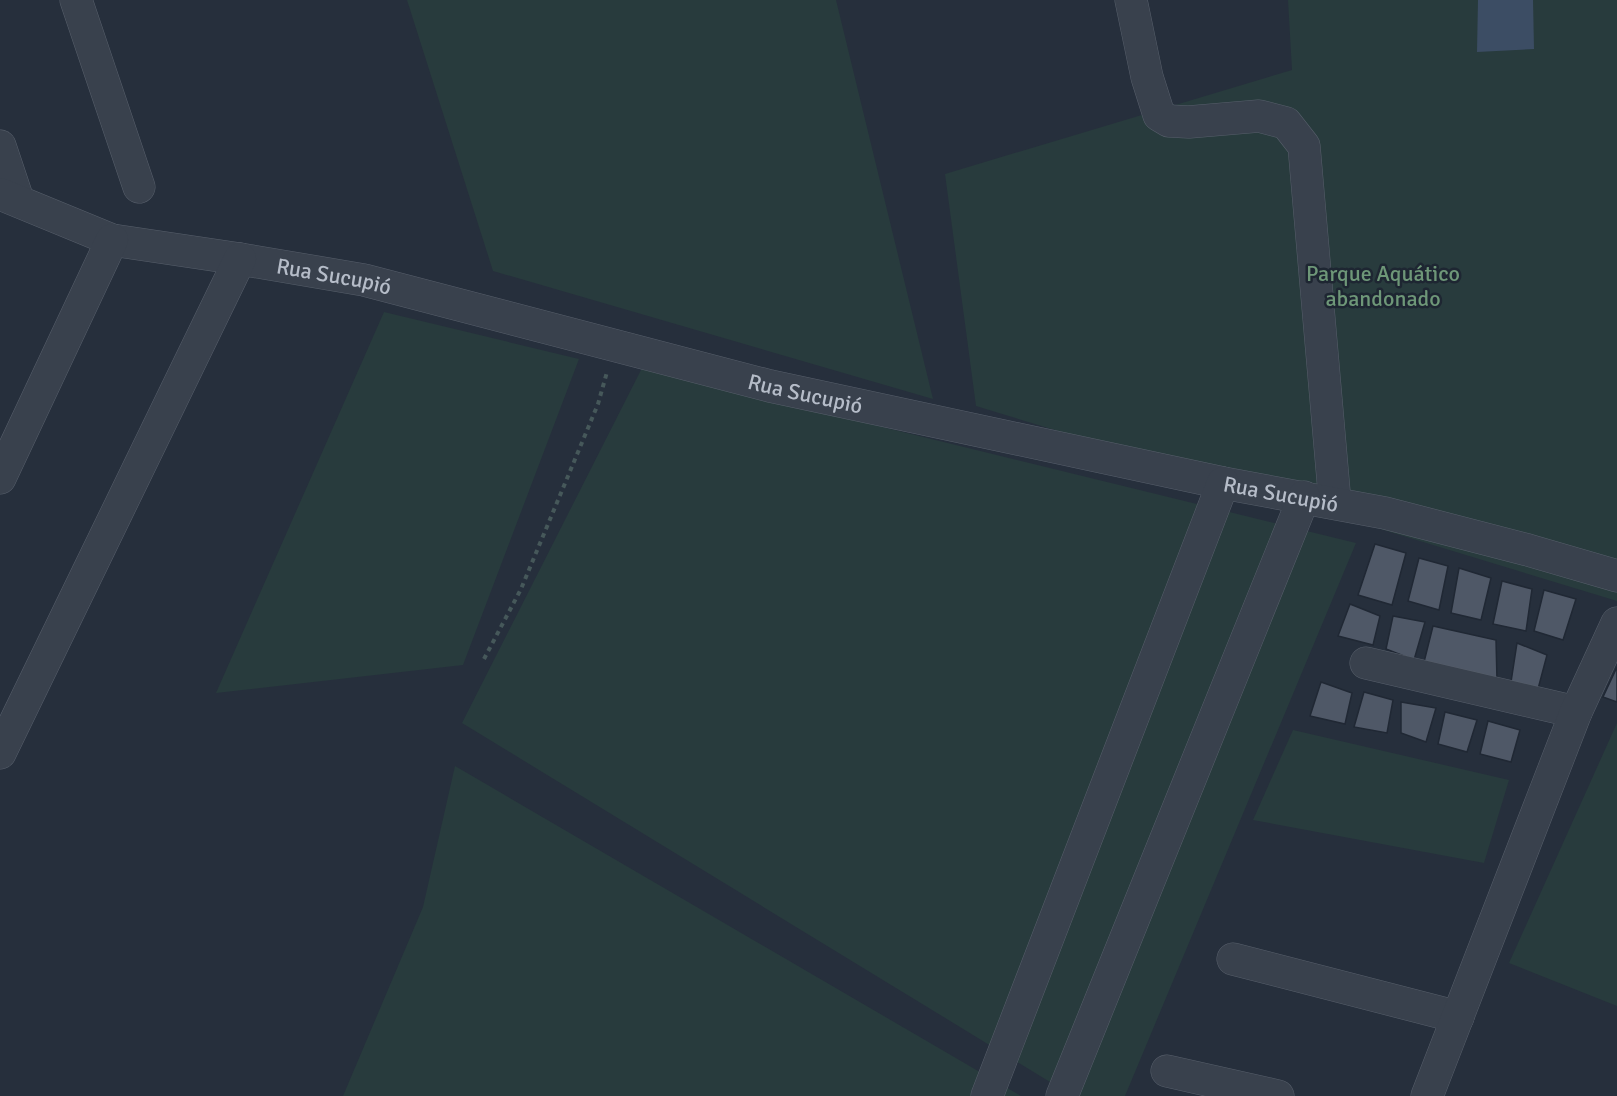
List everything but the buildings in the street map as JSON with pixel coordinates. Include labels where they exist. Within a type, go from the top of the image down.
[{"type":"street","points":[[76,0],[139,187]]},
{"type":"street","points":[[1131,0],[1147,77],[1159,115],[1169,121],[1189,122],[1259,116],[1286,123],[1304,146],[1335,503]]},
{"type":"street","points":[[0,146],[9,197]]},
{"type":"street","name":"Rua Sucupió","points":[[9,197],[112,240],[364,280],[770,386],[1223,483],[1385,513],[1617,576]]},
{"type":"street","points":[[4,461],[112,240]]},
{"type":"street","points":[[0,753],[240,259]]},
{"type":"street","points":[[987,1096],[1223,483]]},
{"type":"street","points":[[1062,1096],[1304,497]]},
{"type":"street","points":[[1430,1095],[1576,712],[1617,623]]},
{"type":"street","points":[[1366,663],[1576,712]]},
{"type":"street","points":[[1233,959],[1458,1017]]},
{"type":"street","points":[[1167,1071],[1278,1096]]},
{"type":"path","points":[[484,659],[521,589],[598,404],[615,345]]},
{"type":"green space","points":[[407,0],[836,0],[933,399],[493,271]]},
{"type":"green space","name":"Parque Aquático abandonado","points":[[1288,0],[1617,0],[1617,601],[976,406],[945,174],[1292,70]]},
{"type":"green space","points":[[384,312],[579,359],[463,665],[216,693]]},
{"type":"green space","points":[[642,368],[1356,543],[1125,1096],[1073,1096],[462,723]]},
{"type":"green space","points":[[1617,723],[1617,1006],[1509,963]]},
{"type":"green space","points":[[1293,730],[1509,780],[1484,863],[1253,820]]},
{"type":"green space","points":[[455,766],[1021,1096],[343,1096],[423,907]]},
{"type":"water","points":[[1478,0],[1533,0],[1534,49],[1477,52]]}]
